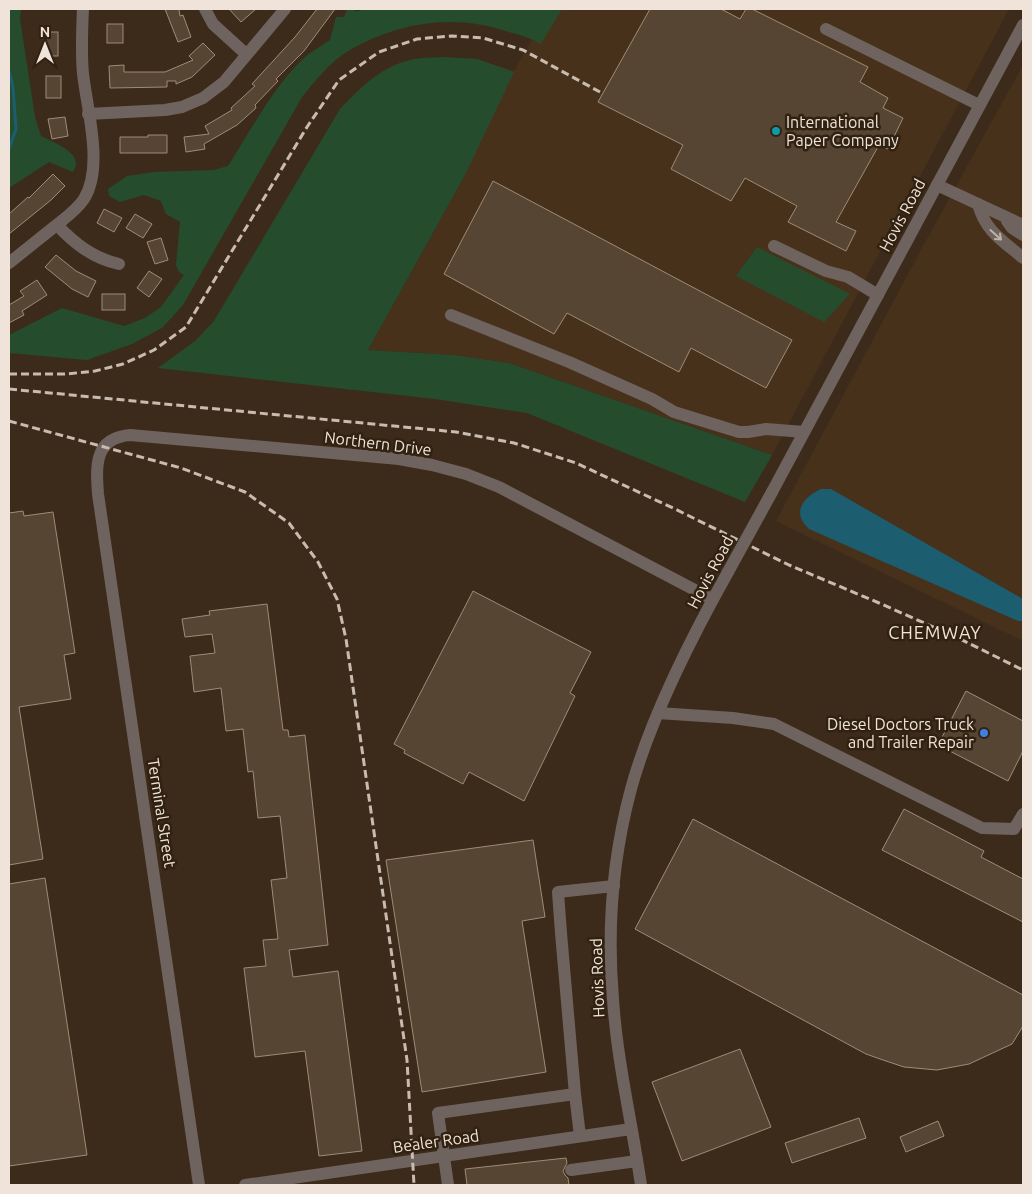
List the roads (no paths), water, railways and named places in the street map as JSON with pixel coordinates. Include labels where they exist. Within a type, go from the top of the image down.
[{"type":"street","points":[[9,263],[74,212],[85,198],[91,184],[93,156],[83,72],[83,9]]},
{"type":"street","points":[[205,9],[213,24],[246,54]]},
{"type":"street","points":[[88,114],[165,110],[182,107],[203,98],[224,82],[285,9]]},
{"type":"street","name":"Hovis Road","points":[[641,1185],[618,1045],[611,953],[614,886],[631,788],[658,713],[712,599],[772,492],[1023,25]]},
{"type":"street","points":[[826,29],[979,105]]},
{"type":"street","points":[[937,185],[1023,225]]},
{"type":"street","points":[[978,204],[989,229],[1022,257]]},
{"type":"street","points":[[1004,216],[1012,228],[1023,235]]},
{"type":"street","points":[[57,225],[92,255],[119,264]]},
{"type":"street","points":[[774,246],[826,271],[848,277],[878,295]]},
{"type":"street","points":[[452,315],[569,362],[652,399],[674,412],[739,432],[766,429],[804,432]]},
{"type":"street","name":"Northern Drive","points":[[103,447],[115,437],[130,435],[399,459],[432,465],[466,474],[515,494],[712,599]]},
{"type":"street","name":"Terminal Street","points":[[103,447],[96,469],[98,494],[199,1185]]},
{"type":"street","points":[[658,713],[733,718],[774,724],[982,828],[1014,829],[1023,814]]},
{"type":"street","points":[[580,1136],[560,934],[558,892],[614,886]]},
{"type":"street","points":[[448,1185],[438,1113],[575,1094]]},
{"type":"street","name":"Bealer Road","points":[[245,1185],[323,1180],[444,1157],[632,1129]]},
{"type":"street","points":[[572,1170],[637,1161]]},
{"type":"water","points":[[821,489],[831,489],[1023,599],[1023,621],[1018,621],[809,529],[801,517],[801,506],[809,496]]},
{"type":"waterway","points":[[9,71],[13,87],[16,129],[9,149]]},
{"type":"railway","points":[[9,374],[66,374],[95,371],[123,364],[154,350],[186,327],[307,127],[339,80],[379,52],[417,39],[451,36],[483,38],[523,50],[600,92]]},
{"type":"railway","points":[[9,389],[456,432],[514,443],[576,463],[789,565],[956,637],[1023,670]]},
{"type":"railway","points":[[9,421],[181,468],[245,492],[289,523],[318,562],[337,599],[346,639],[407,1060],[414,1185]]},
{"type":"place","name":"International Paper Company","points":[[776,131]]},
{"type":"place","name":"Diesel Doctors Truck and Trailer Repair","points":[[984,733]]},
{"type":"district","name":"CHEMWAY","points":[[935,633]]}]
